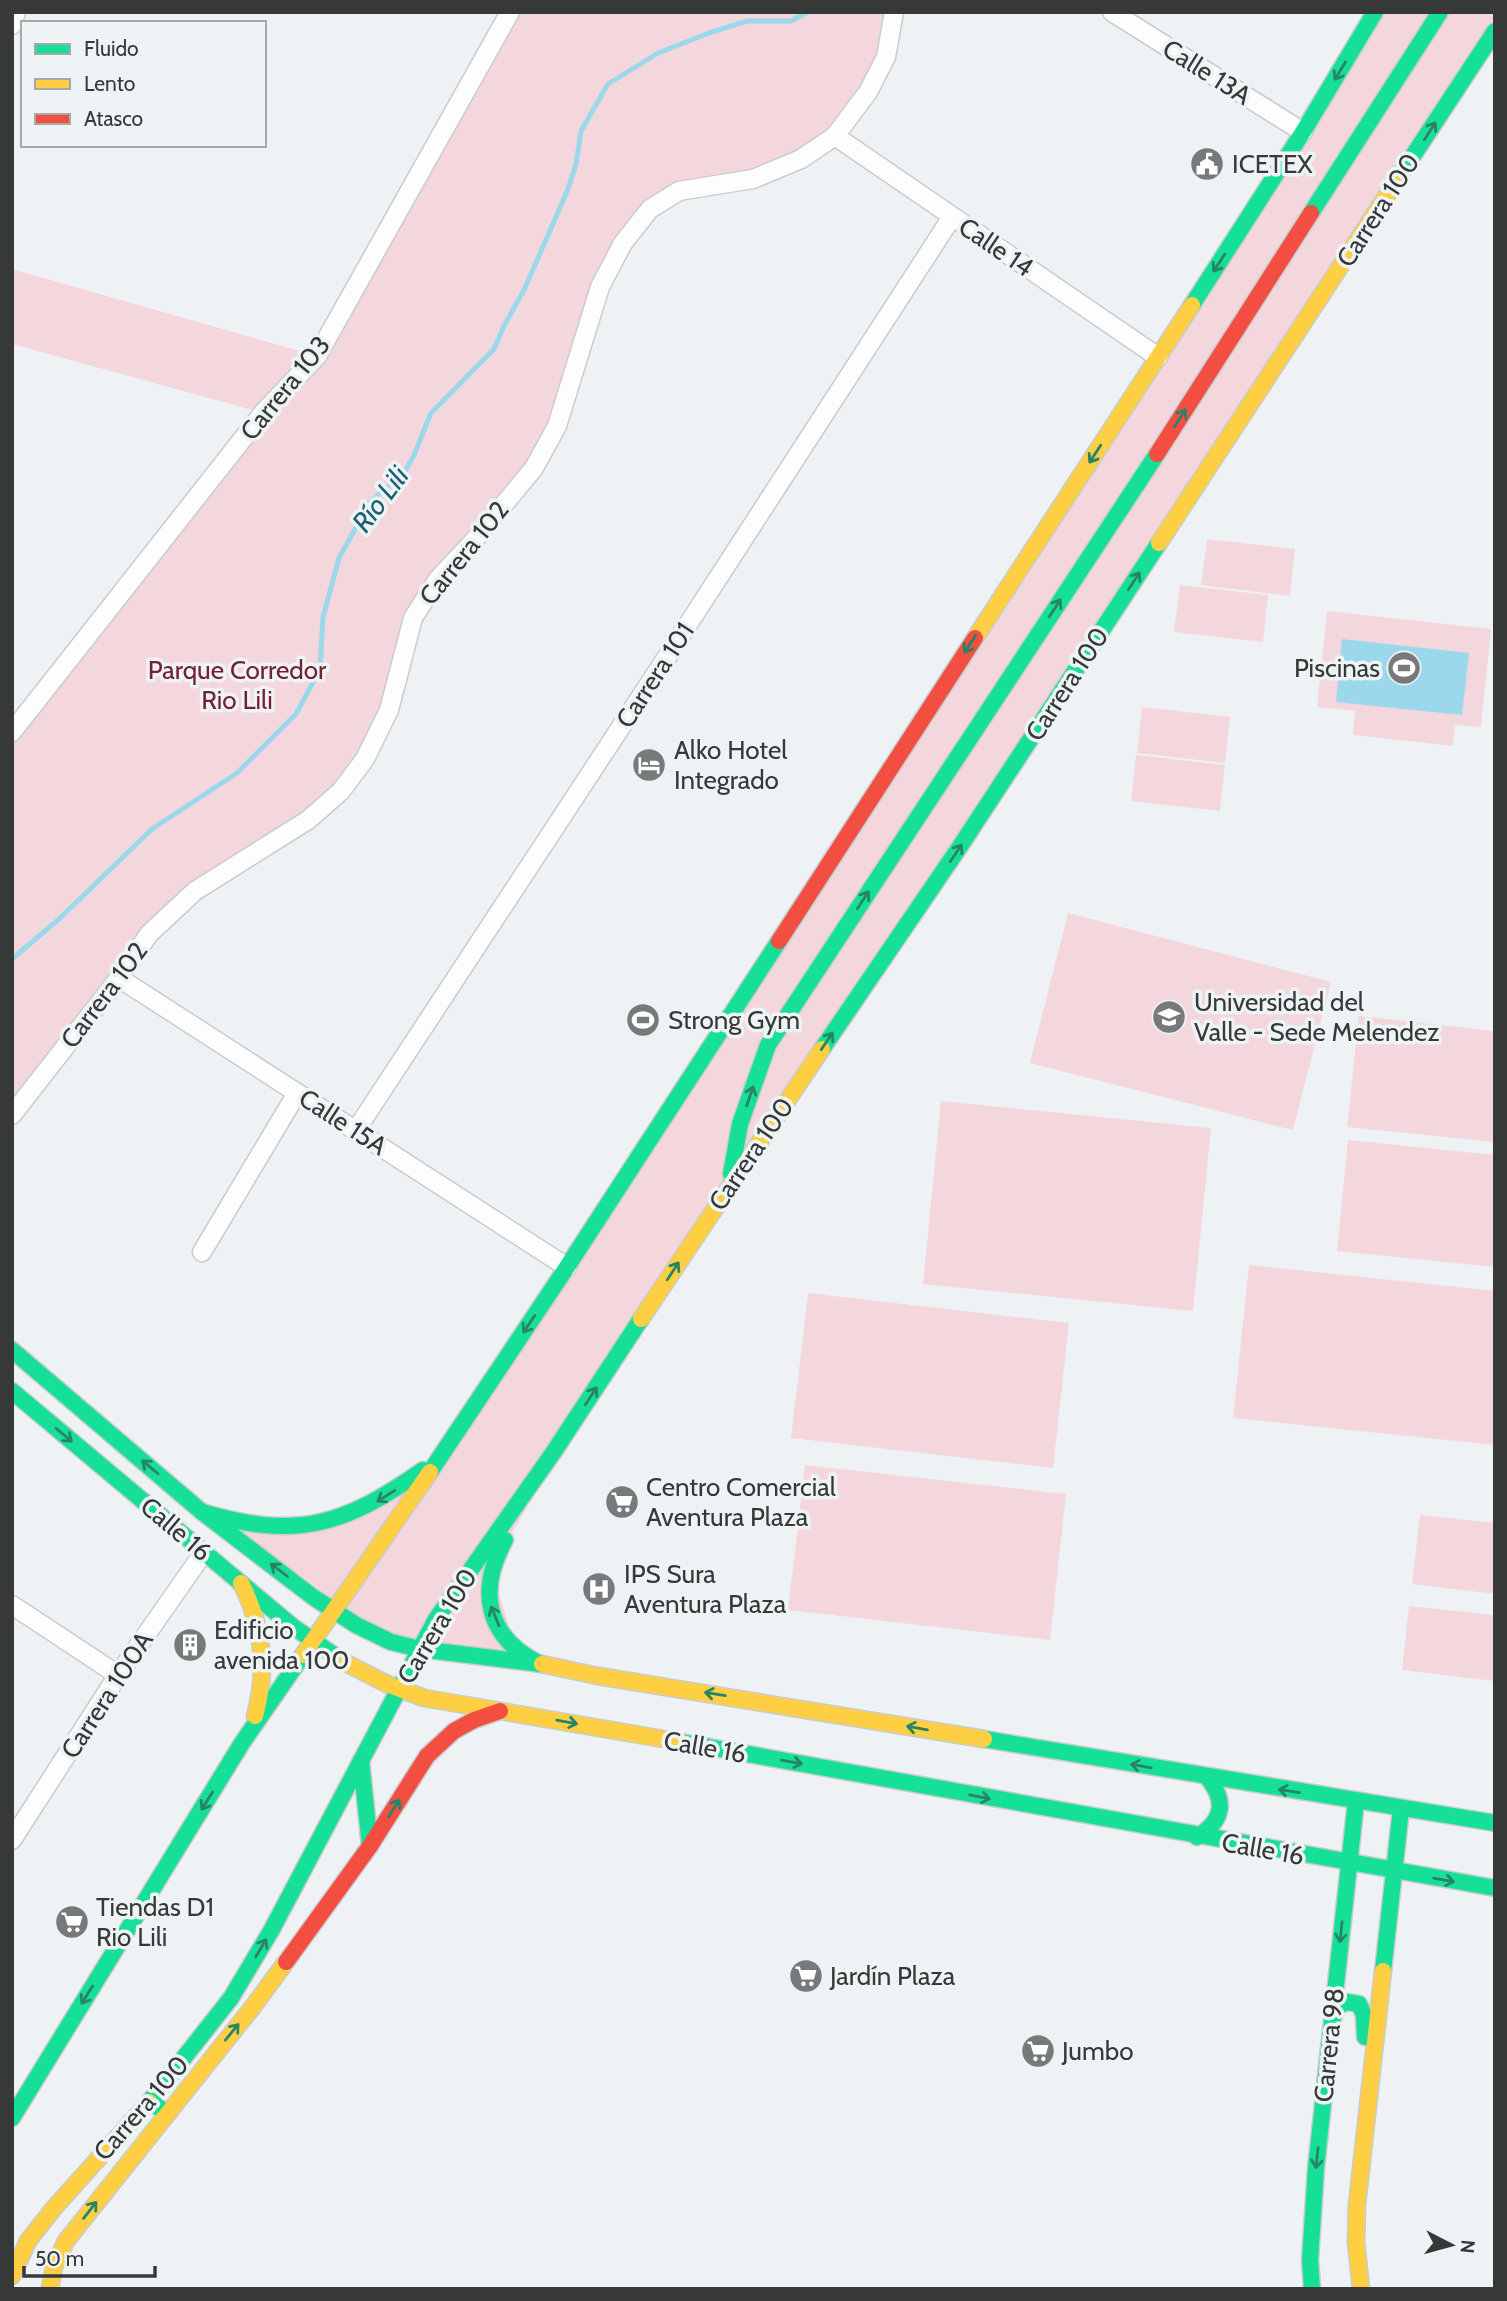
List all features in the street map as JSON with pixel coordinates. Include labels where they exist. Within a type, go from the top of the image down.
[{"type":"main road","points":[[14,2110],[242,1743],[441,1456],[567,1267],[1158,357],[1303,132],[1376,12]]},
{"type":"main road","points":[[729,1186],[740,1124],[768,1045],[1201,386],[1440,12]]},
{"type":"main road","name":"Carrera 100","points":[[12,2276],[28,2241],[149,2102],[231,1998],[271,1931],[436,1619],[553,1453],[729,1186],[959,848],[1495,31]]},
{"type":"main road","name":"Calle 16","points":[[12,1350],[202,1511],[334,1611],[391,1642],[420,1649],[540,1664],[1208,1778],[1495,1823]]},
{"type":"main road","name":"Calle 16","points":[[12,1391],[313,1642],[372,1679],[399,1690],[424,1698],[1495,1888]]},
{"type":"main road","points":[[540,1664],[517,1651],[505,1637],[492,1614],[488,1589],[491,1570],[499,1551],[553,1453]]},
{"type":"main road","points":[[202,1511],[257,1526],[291,1527],[323,1522],[372,1505],[394,1492],[441,1456]]},
{"type":"main road","points":[[241,1583],[258,1624],[264,1668],[256,1712],[242,1743]]},
{"type":"main road","name":"Carrera 100","points":[[50,2289],[54,2267],[66,2241],[252,2007],[370,1846],[427,1756],[454,1731],[500,1710]]},
{"type":"main road","points":[[361,1761],[370,1846]]},
{"type":"main road","points":[[1197,1837],[1215,1825],[1220,1815],[1220,1794],[1208,1778]]},
{"type":"main road","name":"Carrera 98","points":[[1312,2289],[1311,2224],[1356,1801]]},
{"type":"main road","name":"Carrera 98","points":[[1361,2289],[1356,2242],[1357,2205],[1401,1808]]},
{"type":"main road","points":[[1332,2020],[1342,2003],[1355,2003],[1363,2008],[1366,2015],[1363,2061],[1371,2070]]},
{"type":"main road","points":[[149,2102],[168,2113]]},
{"type":"street","points":[[12,25],[16,12]]},
{"type":"street","name":"Carrera 102","points":[[12,1115],[119,978],[149,934],[195,891],[308,820],[341,791],[365,759],[389,710],[413,618],[438,579],[472,543],[534,468],[557,426],[600,287],[623,243],[650,209],[679,191],[753,179],[801,159],[835,136],[868,92],[886,57],[894,12]]},
{"type":"street","name":"Calle 13A","points":[[1112,12],[1303,132]]},
{"type":"street","name":"Carrera 103","points":[[12,732],[264,414],[317,356],[508,13]]},
{"type":"street","name":"Calle 14","points":[[835,136],[951,218],[1158,357]]},
{"type":"street","name":"Carrera 101","points":[[356,1130],[951,218]]},
{"type":"street","name":"Calle 15A","points":[[119,978],[567,1267]]},
{"type":"street","points":[[202,1252],[297,1093]]},
{"type":"street","name":"Carrera 100A","points":[[12,1840],[118,1675],[204,1552]]},
{"type":"street","points":[[12,1605],[118,1675]]},
{"type":"green space","name":"Parque Corredor Rio Lili","points":[[510,12],[894,12],[868,92],[801,159],[679,191],[623,243],[557,426],[413,618],[389,710],[341,791],[195,891],[12,1115],[12,732],[263,413],[12,344],[12,269],[317,356]]},
{"type":"green space","points":[[1375,12],[1495,12],[1495,31],[586,1404],[491,1570],[517,1651],[391,1642],[224,1519],[323,1522],[441,1456]]},
{"type":"green space","points":[[1207,539],[1295,549],[1290,596],[1201,585]]},
{"type":"green space","points":[[1180,585],[1268,595],[1263,642],[1174,632]]},
{"type":"green space","name":"Piscinas","points":[[1327,611],[1491,629],[1481,727],[1455,725],[1453,746],[1353,735],[1355,711],[1317,707]]},
{"type":"green space","points":[[1142,707],[1230,717],[1225,763],[1137,753]]},
{"type":"green space","points":[[1136,755],[1225,765],[1220,811],[1131,801]]},
{"type":"green space","points":[[1068,913],[1331,982],[1293,1130],[1030,1063]]},
{"type":"green space","points":[[1359,1016],[1495,1031],[1495,1142],[1347,1127]]},
{"type":"green space","points":[[941,1101],[1211,1128],[1193,1311],[923,1284]]},
{"type":"green space","points":[[1348,1140],[1495,1155],[1495,1267],[1337,1251]]},
{"type":"green space","points":[[1249,1265],[1495,1291],[1495,1445],[1233,1418]]},
{"type":"green space","points":[[808,1293],[1069,1323],[1053,1468],[791,1438]]},
{"type":"green space","points":[[805,1465],[1066,1494],[1050,1640],[788,1610]]},
{"type":"green space","points":[[1420,1515],[1495,1523],[1495,1594],[1412,1584]]},
{"type":"green space","points":[[1409,1606],[1495,1615],[1495,1681],[1402,1670]]},
{"type":"water","points":[[1342,639],[1469,653],[1462,715],[1336,702]]},
{"type":"waterway","name":"Río Lili","points":[[12,959],[59,919],[152,829],[237,773],[296,714],[320,669],[323,617],[339,558],[370,502],[405,471],[431,413],[494,349],[525,288],[568,189],[576,164],[581,131],[608,84],[658,53],[709,33],[747,21],[791,21],[808,12]]},
{"type":"traffic: fast","points":[[1192,305],[1303,132],[1375,12]]},
{"type":"traffic: fast","points":[[1311,213],[1440,12]]},
{"type":"traffic: fast","points":[[1399,177],[1495,31]]},
{"type":"traffic: fast","points":[[731,1174],[740,1124],[768,1045],[1157,454]]},
{"type":"traffic: fast","points":[[822,1049],[959,848],[1159,543]]},
{"type":"traffic: fast","points":[[430,1472],[779,941]]},
{"type":"traffic: fast","points":[[168,2113],[149,2102],[231,1998],[271,1931],[436,1619],[553,1453],[641,1319]]},
{"type":"traffic: fast","points":[[12,1350],[202,1512],[313,1597],[356,1625],[391,1642],[420,1649],[542,1664]]},
{"type":"traffic: fast","points":[[12,1391],[292,1626],[344,1662]]},
{"type":"traffic: fast","points":[[202,1512],[235,1521],[265,1525],[293,1526],[318,1522],[368,1504],[423,1470]]},
{"type":"traffic: fast","points":[[505,1540],[491,1577],[492,1611],[508,1640],[540,1664]]},
{"type":"traffic: fast","points":[[12,2118],[242,1743],[303,1655]]},
{"type":"traffic: fast","points":[[984,1739],[1495,1823]]},
{"type":"traffic: fast","points":[[681,1742],[1495,1888]]},
{"type":"traffic: fast","points":[[361,1761],[370,1846]]},
{"type":"traffic: fast","points":[[1197,1837],[1212,1824],[1219,1811],[1218,1795],[1208,1778]]},
{"type":"traffic: fast","points":[[1312,2289],[1310,2260],[1316,2168],[1356,1801]]},
{"type":"traffic: fast","points":[[1383,1971],[1401,1809]]},
{"type":"traffic: fast","points":[[1332,2020],[1338,2006],[1347,2002],[1359,2004],[1364,2015],[1365,2037]]},
{"type":"traffic: slow","points":[[1159,543],[1399,177]]},
{"type":"traffic: slow","points":[[975,638],[1192,305]]},
{"type":"traffic: slow","points":[[641,1319],[822,1049]]},
{"type":"traffic: slow","points":[[303,1655],[430,1472]]},
{"type":"traffic: slow","points":[[241,1583],[254,1615],[261,1648],[261,1681],[255,1716]]},
{"type":"traffic: slow","points":[[344,1662],[387,1684],[424,1698],[681,1742]]},
{"type":"traffic: slow","points":[[542,1664],[598,1676],[984,1739]]},
{"type":"traffic: slow","points":[[50,2289],[54,2267],[66,2241],[286,1962]]},
{"type":"traffic: slow","points":[[1361,2289],[1356,2242],[1357,2205],[1383,1971]]},
{"type":"traffic: slow","points":[[12,2276],[28,2241],[149,2102]]},
{"type":"traffic: jam","points":[[1157,454],[1311,213]]},
{"type":"traffic: jam","points":[[779,941],[975,638]]},
{"type":"traffic: jam","points":[[286,1962],[370,1846],[427,1756],[454,1731],[474,1720],[500,1711]]},
{"type":"place","name":"ICETEX","points":[[1207,164]]},
{"type":"place","name":"Piscinas","points":[[1404,668]]},
{"type":"place","name":"Alko Hotel Integrado","points":[[649,765]]},
{"type":"place","name":"Universidad del Valle - Sede Melendez","points":[[1169,1017]]},
{"type":"place","name":"Strong Gym","points":[[643,1020]]},
{"type":"place","name":"Centro Comercial Aventura Plaza","points":[[622,1502]]},
{"type":"place","name":"IPS Sura Aventura Plaza","points":[[599,1589]]},
{"type":"place","name":"Edificio avenida 100","points":[[190,1645]]},
{"type":"place","name":"Tiendas D1 Rio Lili","points":[[72,1922]]},
{"type":"place","name":"Jardín Plaza","points":[[806,1976]]},
{"type":"place","name":"Jumbo","points":[[1038,2051]]}]
